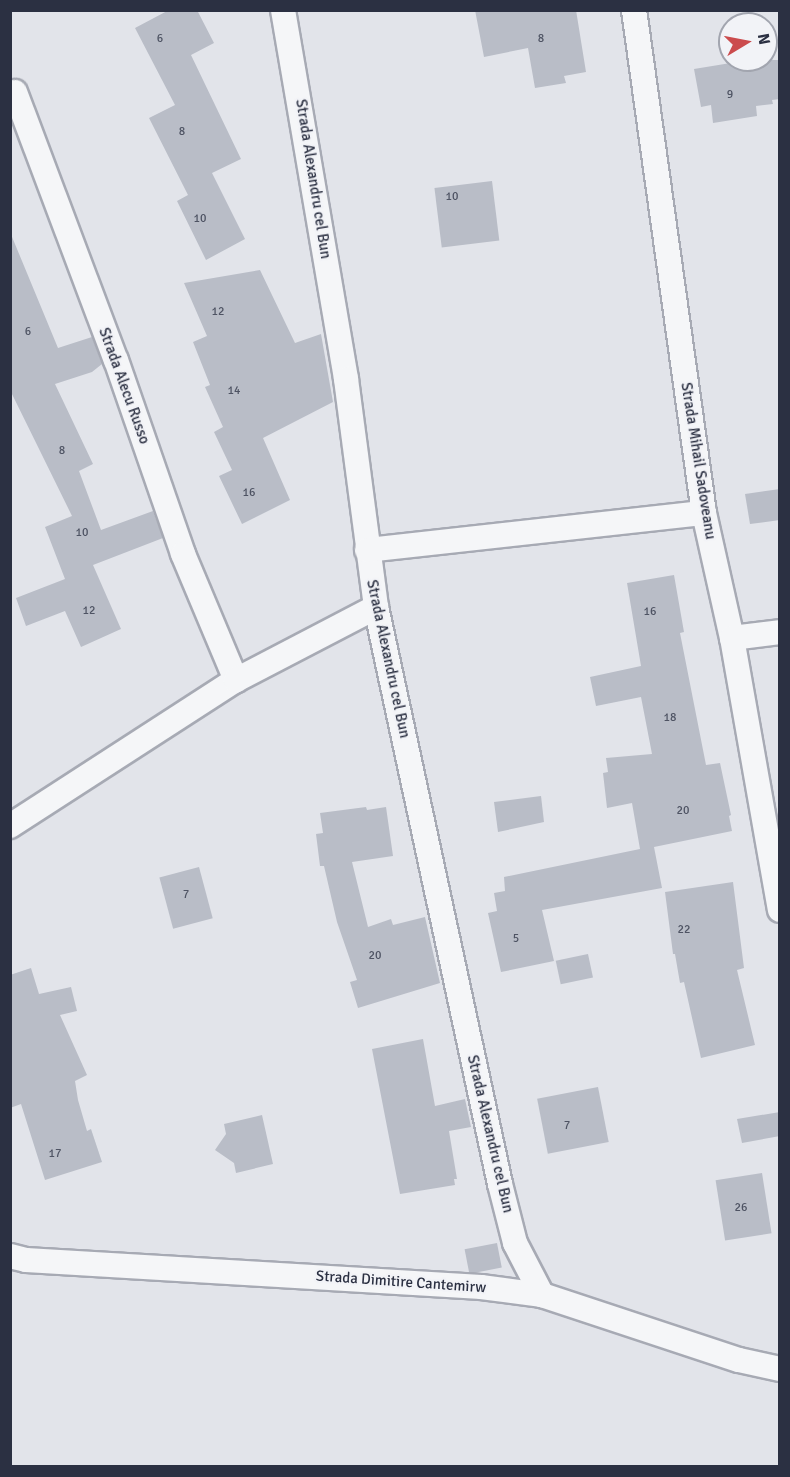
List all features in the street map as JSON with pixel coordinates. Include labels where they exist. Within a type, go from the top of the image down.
[{"type":"street","name":"Strada Alexandru cel Bun","points":[[283,10],[346,379],[376,607],[500,1184],[515,1243],[542,1295]]},
{"type":"street","name":"Strada Mihail Sadoveanu","points":[[634,10],[704,513],[732,638],[780,910]]},
{"type":"street","name":"Strada Alecu Russo","points":[[15,92],[116,360],[183,554],[236,680]]},
{"type":"street","points":[[367,550],[704,513]]},
{"type":"street","points":[[10,826],[236,680],[376,607]]},
{"type":"street","points":[[732,638],[780,632]]},
{"type":"street","name":"Strada Dimitire Cantemirw","points":[[10,1256],[26,1260],[481,1287],[542,1295],[739,1360],[780,1370]]},
{"type":"building","points":[[169,10],[197,10],[214,43],[191,55],[241,159],[212,173],[245,239],[206,260],[177,201],[188,195],[149,118],[175,105],[135,28]]},
{"type":"building","points":[[475,10],[576,10],[586,72],[564,76],[566,83],[535,88],[528,48],[484,57]]},
{"type":"building","points":[[778,60],[780,60],[780,99],[772,100],[773,104],[756,106],[757,116],[713,123],[711,105],[701,107],[694,69],[718,65],[718,72],[778,72]]},
{"type":"building","points":[[492,181],[499,241],[442,248],[434,188]]},
{"type":"building","points":[[10,232],[58,348],[92,337],[102,364],[92,372],[55,384],[93,464],[79,471],[101,530],[153,511],[163,538],[93,565],[121,629],[81,647],[65,611],[26,626],[16,598],[65,579],[45,527],[72,516],[10,390]]},
{"type":"building","points":[[260,270],[295,343],[321,334],[333,402],[263,438],[290,500],[242,524],[219,476],[232,470],[214,432],[223,427],[205,387],[210,385],[193,342],[207,336],[184,283]]},
{"type":"building","points":[[780,489],[780,520],[750,524],[745,494]]},
{"type":"building","points":[[674,575],[684,632],[680,633],[706,765],[720,763],[732,831],[654,847],[662,888],[542,910],[554,961],[501,972],[488,913],[497,911],[494,893],[505,891],[504,877],[640,849],[632,803],[607,808],[603,773],[608,772],[606,758],[652,754],[641,697],[596,706],[590,677],[641,666],[627,583]]},
{"type":"building","points":[[541,796],[544,822],[498,832],[494,802]]},
{"type":"building","points":[[366,807],[367,810],[386,807],[393,856],[352,862],[368,927],[391,919],[393,925],[425,917],[440,983],[358,1008],[350,982],[357,980],[337,922],[324,866],[320,866],[316,834],[323,833],[320,813]]},
{"type":"building","points":[[199,867],[213,918],[173,929],[159,878]]},
{"type":"building","points":[[733,882],[744,968],[737,970],[755,1045],[701,1058],[684,982],[680,983],[675,954],[673,954],[665,892]]},
{"type":"building","points":[[588,954],[593,977],[561,984],[556,961]]},
{"type":"building","points":[[31,968],[39,994],[71,987],[77,1011],[60,1015],[87,1075],[75,1081],[78,1100],[87,1131],[91,1129],[102,1162],[45,1180],[21,1104],[10,1108],[10,975]]},
{"type":"building","points":[[423,1039],[435,1106],[465,1099],[471,1127],[449,1131],[457,1179],[454,1179],[455,1185],[400,1194],[372,1049]]},
{"type":"building","points":[[598,1087],[609,1142],[548,1154],[537,1099]]},
{"type":"building","points":[[780,1112],[780,1136],[742,1143],[737,1119]]},
{"type":"building","points":[[262,1115],[273,1164],[236,1173],[234,1163],[215,1150],[226,1134],[224,1124]]},
{"type":"building","points":[[762,1173],[772,1233],[725,1241],[716,1180]]},
{"type":"building","points":[[497,1243],[502,1268],[469,1274],[465,1249]]}]
